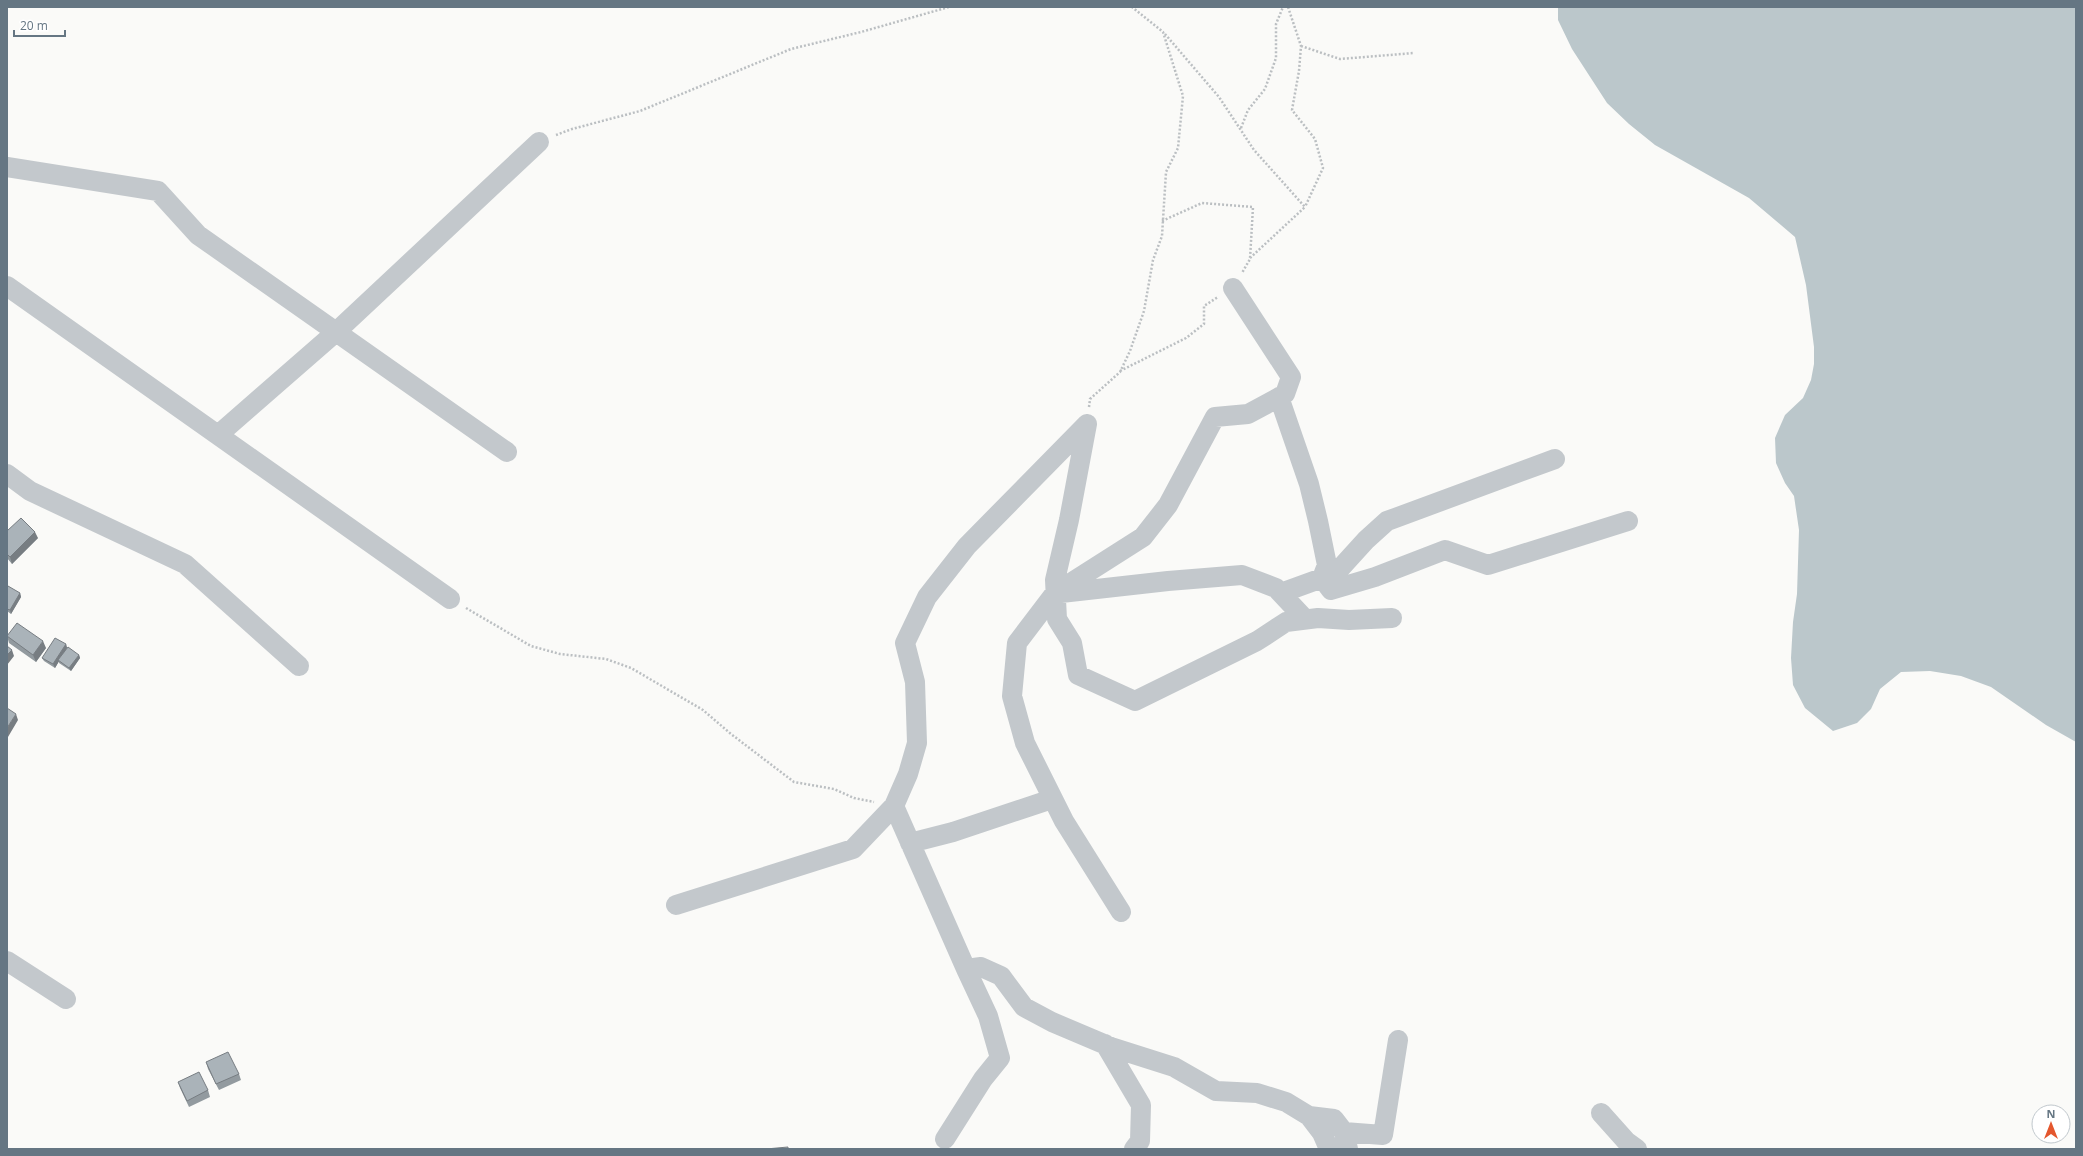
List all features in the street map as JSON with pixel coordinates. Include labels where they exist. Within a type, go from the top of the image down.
[{"type":"street","points":[[218,435],[336,332],[539,142]]},
{"type":"street","points":[[7,166],[158,191],[198,235],[507,452]]},
{"type":"street","points":[[7,286],[450,599]]},
{"type":"street","points":[[1121,912],[1064,822],[1025,743],[1012,696],[1017,643],[1055,593],[1143,537],[1168,505],[1215,417],[1248,414],[1285,394],[1291,377],[1233,288]]},
{"type":"street","points":[[1279,397],[1309,484],[1318,521],[1327,565],[1322,578]]},
{"type":"street","points":[[1087,424],[1069,520],[1054,580],[1057,619],[1072,643],[1078,675],[1135,701],[1257,641],[1286,622],[1305,619],[1392,618]]},
{"type":"street","points":[[676,905],[853,849],[894,806],[908,774],[917,742],[915,682],[905,643],[927,597],[967,546],[1087,424]]},
{"type":"street","points":[[1281,593],[1336,573],[1366,540],[1387,521],[1555,459]]},
{"type":"street","points":[[7,474],[30,491],[185,564],[299,666]]},
{"type":"street","points":[[1322,578],[1331,590],[1375,577],[1445,550],[1488,565],[1628,521]]},
{"type":"street","points":[[1055,593],[1168,580],[1242,575],[1276,588],[1305,619]]},
{"type":"street","points":[[910,843],[952,832],[1052,799]]},
{"type":"street","points":[[894,806],[988,1016],[1000,1058],[983,1079],[945,1139]]},
{"type":"street","points":[[7,961],[66,1000]]},
{"type":"street","points":[[966,969],[981,967],[1001,976],[1024,1007],[1052,1022],[1105,1044],[1174,1068],[1216,1091],[1257,1093],[1286,1102],[1309,1116],[1322,1133],[1329,1149]]},
{"type":"street","points":[[1309,1116],[1334,1119],[1346,1140],[1383,1135],[1398,1040]]},
{"type":"street","points":[[1105,1044],[1141,1105],[1140,1141],[1134,1149]]},
{"type":"street","points":[[1601,1113],[1626,1141],[1637,1149]]},
{"type":"path","points":[[539,142],[572,129],[640,111],[791,49],[861,32],[949,7]]},
{"type":"path","points":[[1132,7],[1163,32],[1219,97],[1241,128],[1254,150],[1305,207]]},
{"type":"path","points":[[1241,128],[1248,110],[1265,89],[1276,58],[1276,24],[1283,7]]},
{"type":"path","points":[[1087,424],[1090,398],[1120,372],[1186,338],[1204,324],[1204,306],[1233,288],[1250,259],[1305,207],[1323,168],[1315,139],[1292,110],[1300,71],[1302,46],[1288,7]]},
{"type":"path","points":[[1120,372],[1130,351],[1144,311],[1153,260],[1162,236],[1166,172],[1178,148],[1183,96],[1163,32]]},
{"type":"path","points":[[1302,46],[1340,59],[1414,53]]},
{"type":"path","points":[[1162,221],[1202,203],[1253,207],[1250,259]]},
{"type":"path","points":[[450,599],[531,646],[560,654],[606,659],[631,668],[703,710],[737,739],[794,782],[834,789],[854,798],[894,806]]},
{"type":"shaded area","points":[[1558,7],[2076,7],[2076,742],[2046,725],[1991,687],[1961,676],[1930,671],[1901,672],[1880,689],[1871,709],[1857,723],[1833,731],[1805,708],[1793,685],[1791,658],[1793,622],[1797,594],[1799,530],[1794,496],[1785,483],[1776,463],[1775,438],[1785,415],[1803,398],[1811,380],[1814,364],[1814,347],[1806,285],[1795,237],[1749,198],[1655,145],[1629,124],[1607,103],[1572,49],[1558,20]]},
{"type":"building","points":[[21,518],[35,532],[10,557],[7,554],[7,531]]},
{"type":"building","points":[[8,586],[20,593],[10,610],[7,609]]},
{"type":"building","points":[[17,623],[43,641],[33,655],[7,636]]},
{"type":"building","points":[[55,638],[66,644],[53,664],[42,658]]},
{"type":"building","points":[[7,646],[12,650],[7,655]]},
{"type":"building","points":[[68,647],[79,655],[69,668],[58,660]]},
{"type":"building","points":[[7,708],[16,714],[7,728]]},
{"type":"building","points":[[228,1052],[239,1074],[216,1084],[206,1062]]},
{"type":"building","points":[[199,1072],[208,1090],[187,1101],[178,1082]]},
{"type":"building","points":[[788,1147],[788,1149],[766,1149]]}]
